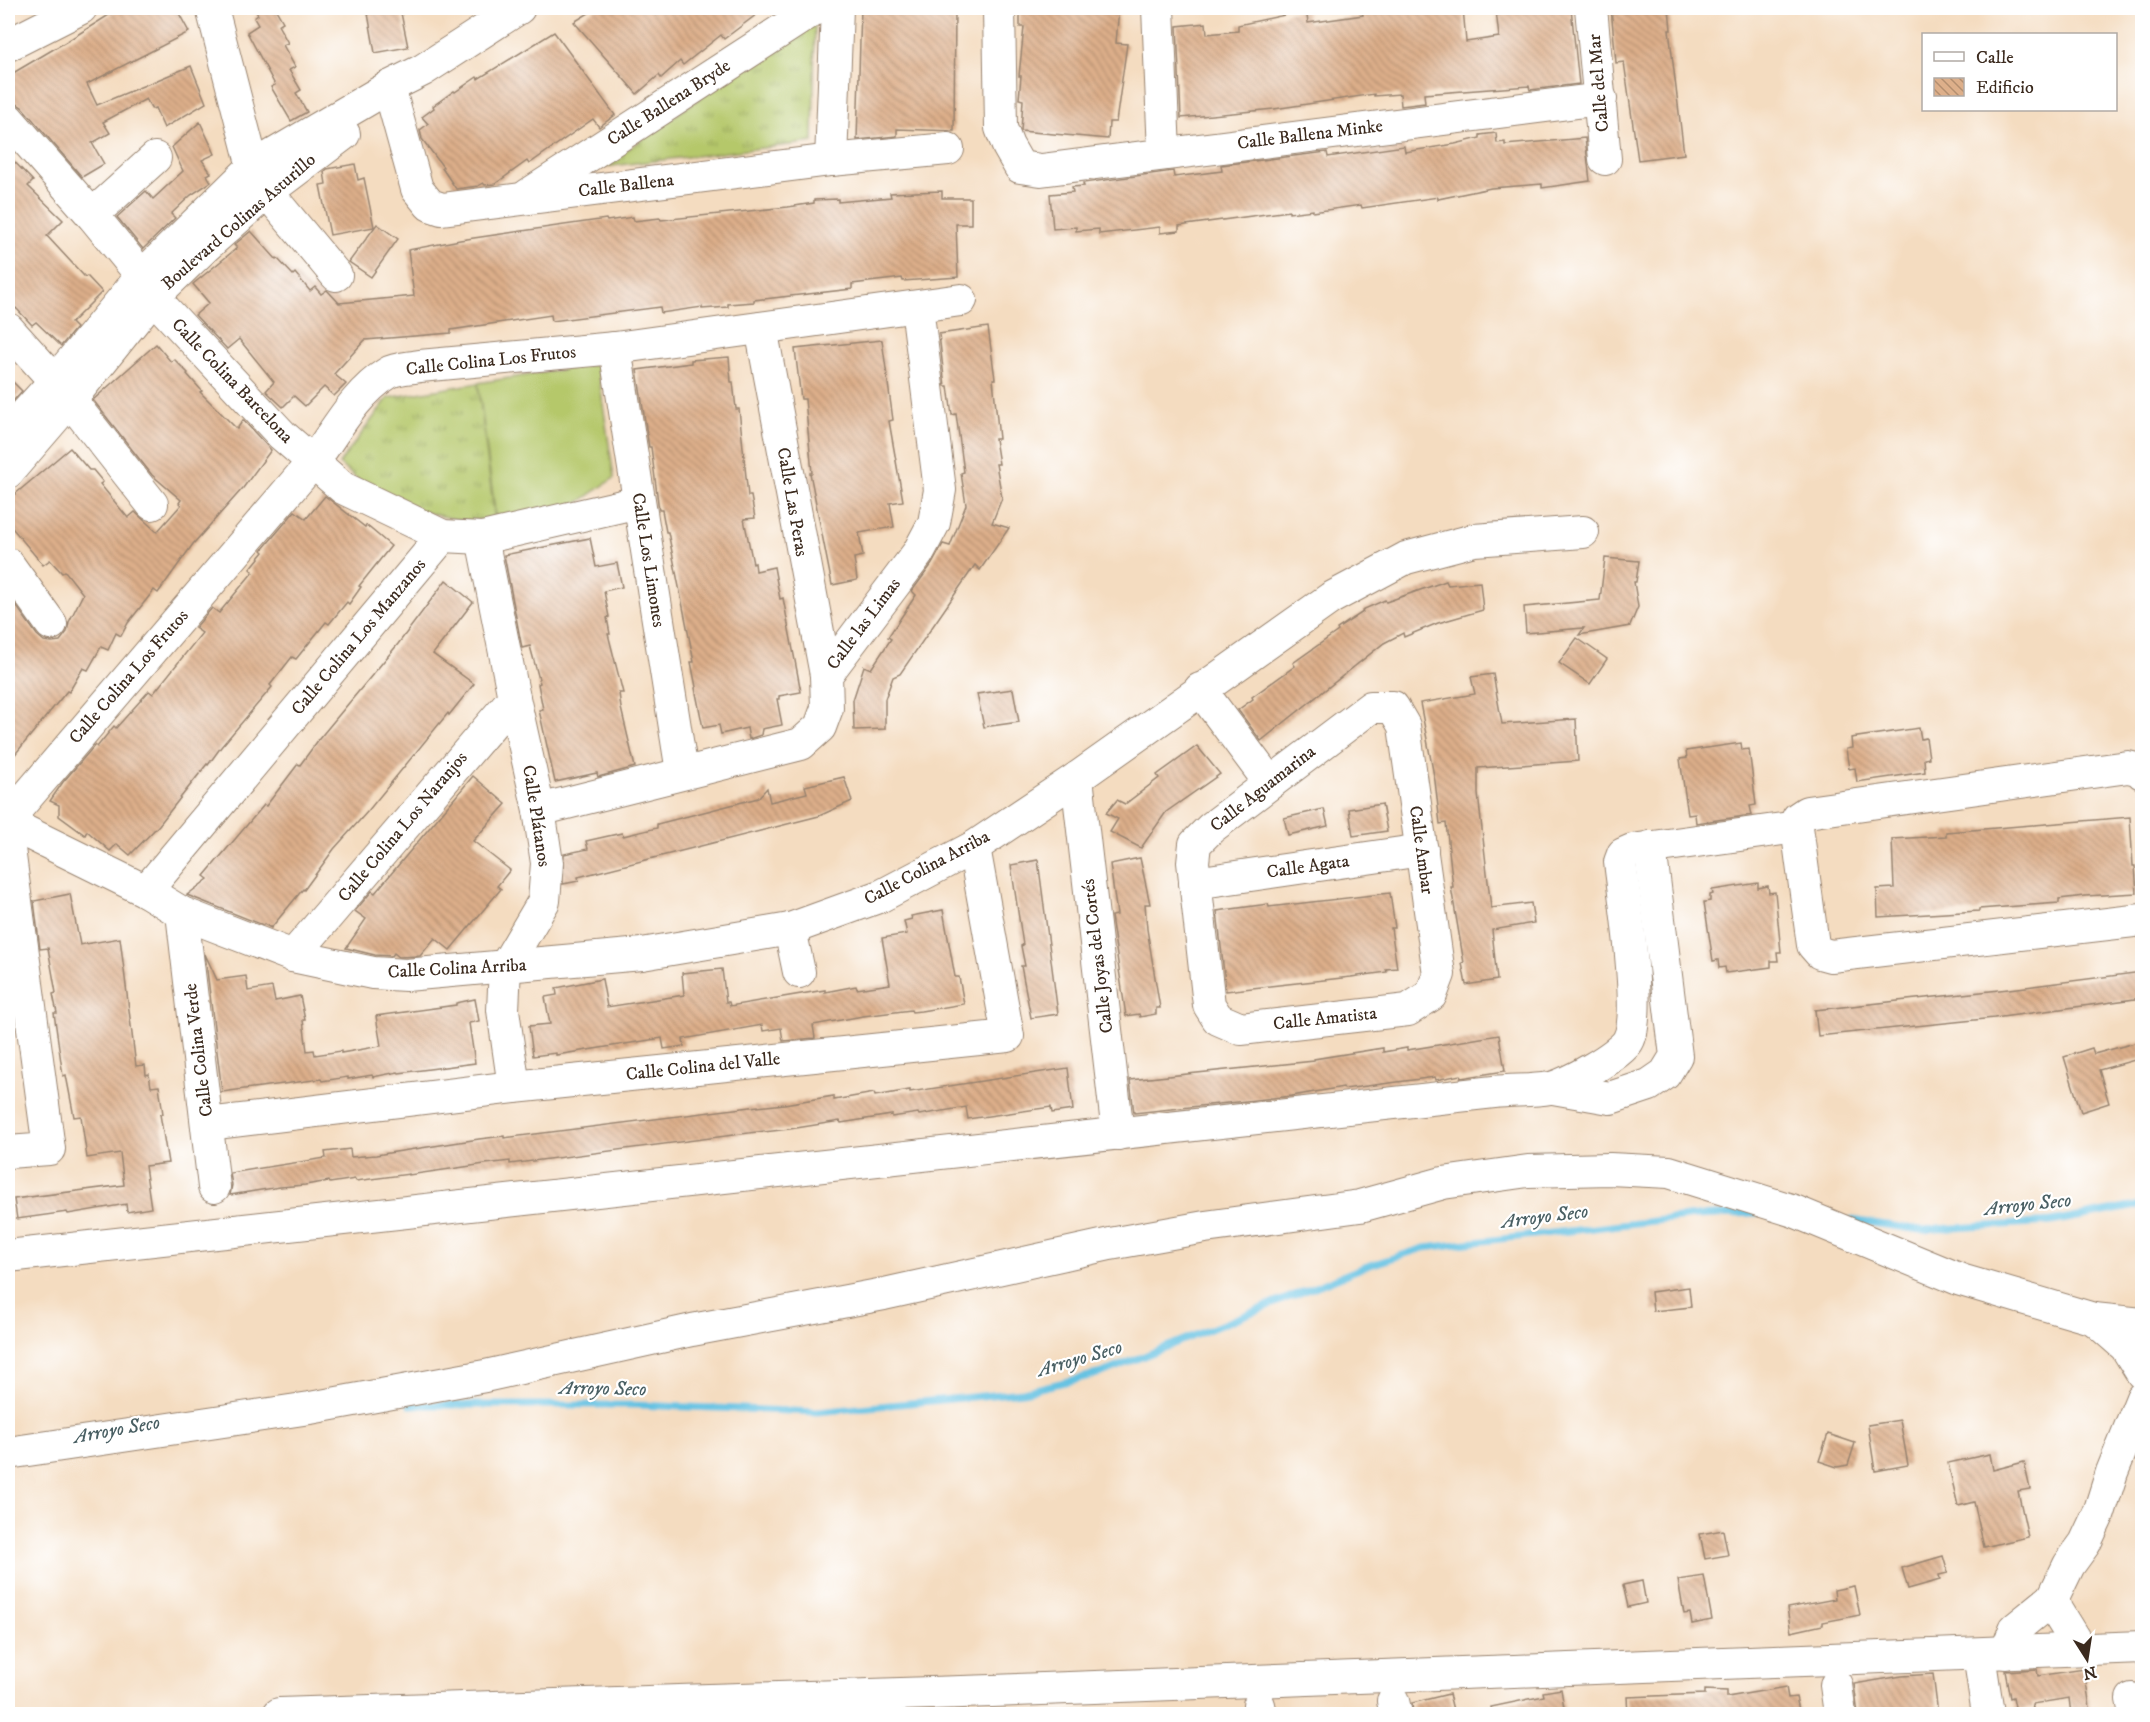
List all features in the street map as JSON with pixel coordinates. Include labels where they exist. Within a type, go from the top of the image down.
[{"type":"street","points":[[8,45],[81,8]]},
{"type":"street","points":[[212,8],[260,180],[336,274]]},
{"type":"street","name":"Boulevard Colinas Asturillo","points":[[8,472],[63,390],[148,287],[260,180],[519,8]]},
{"type":"street","name":"Calle Ballena Bryde","points":[[522,199],[816,8]]},
{"type":"street","points":[[831,160],[837,8]]},
{"type":"street","name":"Calle Ballena Minke","points":[[999,8],[1001,128],[1020,167],[1041,170],[1601,99]]},
{"type":"street","points":[[1158,8],[1164,153]]},
{"type":"street","name":"Calle del Mar","points":[[1592,8],[1605,159]]},
{"type":"street","name":"Calle Ballena","points":[[390,92],[417,189],[430,205],[451,209],[831,160],[948,149]]},
{"type":"street","name":"Calle Colina Barcelona","points":[[8,119],[92,215],[148,287],[282,435],[343,488],[443,536]]},
{"type":"street","points":[[92,215],[155,158]]},
{"type":"street","name":"Calle Colina Los Frutos","points":[[8,821],[313,462],[350,410],[369,389],[390,372],[420,366],[615,348],[961,300]]},
{"type":"street","name":"Calle las Limas","points":[[539,810],[682,772],[765,755],[801,744],[820,727],[827,708],[826,675],[918,553],[934,523],[940,490],[916,307]]},
{"type":"street","name":"Calle Las Peras","points":[[761,328],[826,675]]},
{"type":"street","points":[[8,329],[63,390],[152,504]]},
{"type":"street","name":"Calle Los Limones","points":[[615,348],[682,772]]},
{"type":"street","name":"Boulevard Colinas Asturillo","points":[[8,433],[63,390]]},
{"type":"street","points":[[443,536],[482,538],[639,502]]},
{"type":"street","name":"Calle Colina Arriba","points":[[8,821],[146,891],[182,913],[293,956],[373,973],[406,975],[642,954],[790,929],[881,896],[974,847],[1077,778],[1331,598],[1406,558],[1474,540],[1583,532]]},
{"type":"street","name":"Calle Colina Los Manzanos","points":[[146,891],[443,536]]},
{"type":"street","name":"Calle Plátanos","points":[[482,538],[539,810],[547,863],[544,901],[505,967],[503,1010],[514,1087]]},
{"type":"street","points":[[8,564],[51,624]]},
{"type":"street","points":[[1200,689],[1270,783]]},
{"type":"street","name":"Calle Colina Los Naranjos","points":[[293,956],[514,698]]},
{"type":"street","name":"Calle Aguamarina","points":[[1218,1019],[1209,1005],[1193,862],[1195,844],[1211,828],[1371,707],[1393,707]]},
{"type":"street","name":"Calle Ambar","points":[[1393,707],[1404,726],[1439,974],[1431,995]]},
{"type":"street","points":[[2142,773],[2141,770],[2128,767],[1807,812],[1798,818],[1797,827],[1813,945],[1820,953],[1831,956],[2142,920]]},
{"type":"street","name":"Calle Joyas del Cortés","points":[[1077,778],[1118,1134]]},
{"type":"street","points":[[1552,1088],[1610,1059],[1629,1041],[1634,1011],[1631,950],[1620,862],[1623,854],[1650,847],[1797,827]]},
{"type":"street","points":[[8,841],[49,1149],[8,1152]]},
{"type":"street","name":"Calle Colina del Valle","points":[[208,1124],[514,1087],[1008,1036],[974,847]]},
{"type":"street","points":[[8,1256],[1494,1092],[1552,1088],[1610,1098],[1649,1085],[1665,1074],[1676,1056],[1650,847]]},
{"type":"street","name":"Calle Agata","points":[[1195,883],[1422,850]]},
{"type":"street","name":"Calle Colina Verde","points":[[182,913],[214,1187]]},
{"type":"street","points":[[790,929],[799,972]]},
{"type":"street","name":"Calle Amatista","points":[[1218,1019],[1241,1029],[1408,1010],[1431,995]]},
{"type":"street","points":[[8,1454],[310,1408],[462,1380],[692,1330],[895,1292],[1110,1244],[1205,1227],[1360,1206],[1443,1183],[1528,1171],[1610,1169],[1669,1172],[1794,1211],[1961,1280],[2094,1319],[2142,1324]]},
{"type":"street","points":[[2094,1319],[2126,1347],[2142,1373]]},
{"type":"street","points":[[1988,1714],[1993,1654],[2015,1629],[2053,1598],[2069,1565],[2085,1543],[2099,1513],[2112,1472],[2142,1398]]},
{"type":"street","points":[[2053,1598],[2056,1610],[2080,1649]]},
{"type":"street","points":[[279,1714],[992,1691],[2142,1647]]},
{"type":"green space","points":[[815,16],[813,142],[603,167]]},
{"type":"green space","points":[[597,364],[614,478],[572,507],[496,520],[478,383]]},
{"type":"green space","points":[[478,383],[495,520],[463,521],[428,513],[375,494],[339,464],[388,398]]},
{"type":"building","points":[[120,8],[176,8],[189,32],[87,84],[97,105],[191,66],[206,103],[164,128],[155,108],[152,109],[146,99],[103,122],[110,133],[92,143],[104,164],[82,177],[22,107],[8,101],[8,76]]},
{"type":"building","points":[[254,8],[275,8],[283,22],[278,25],[288,43],[283,45],[295,67],[289,70],[301,90],[296,93],[307,112],[291,121],[271,87],[275,85],[247,32],[258,25],[254,18],[258,15]]},
{"type":"building","points":[[367,8],[400,8],[408,47],[375,53]]},
{"type":"building","points":[[597,8],[765,8],[724,39],[721,35],[683,65],[680,61],[661,78],[659,75],[637,94],[574,22]]},
{"type":"building","points":[[861,8],[955,8],[954,131],[897,129],[897,136],[857,140]]},
{"type":"building","points":[[1020,8],[1119,8],[1116,43],[1127,44],[1116,122],[1109,122],[1108,139],[1021,131],[1023,100],[1019,99],[1021,76],[1019,76],[1024,27],[1020,27]]},
{"type":"building","points":[[1362,8],[1463,8],[1466,42],[1499,37],[1496,11],[1571,8],[1579,84],[1530,90],[1529,86],[1424,94],[1425,103],[1401,106],[1400,94],[1374,96],[1374,94],[1274,109],[1181,118],[1177,26],[1206,23],[1207,34],[1238,31],[1238,25],[1306,9],[1308,23],[1363,15]]},
{"type":"building","points":[[1611,8],[1669,8],[1671,30],[1669,30],[1684,154],[1638,160],[1624,62],[1616,63]]},
{"type":"building","points":[[554,32],[615,115],[599,127],[593,119],[529,164],[527,161],[495,184],[485,185],[483,183],[478,186],[456,189],[422,139],[420,130],[428,124],[422,117],[454,91],[477,77],[478,79]]},
{"type":"building","points":[[200,122],[215,154],[202,160],[211,173],[207,175],[211,182],[191,195],[171,214],[175,218],[143,249],[117,217],[146,191],[153,199],[183,171],[172,147]]},
{"type":"building","points":[[1496,133],[1497,143],[1505,142],[1505,145],[1585,138],[1590,181],[1542,188],[1542,184],[1491,188],[1438,199],[1438,197],[1362,208],[1361,205],[1313,212],[1313,210],[1289,213],[1289,211],[1179,226],[1179,231],[1160,233],[1160,227],[1099,234],[1099,229],[1076,231],[1076,227],[1053,229],[1050,194],[1073,192],[1072,187],[1084,186],[1083,183],[1173,171],[1174,177],[1222,171],[1221,165],[1327,152],[1328,157],[1404,146],[1405,152],[1455,144],[1480,138],[1480,135]]},
{"type":"building","points":[[8,155],[33,181],[28,186],[63,220],[47,236],[102,292],[71,323],[76,328],[61,346],[36,322],[32,325],[16,308],[12,312],[8,311]]},
{"type":"building","points":[[355,164],[358,180],[364,178],[374,227],[330,235],[320,185],[326,184],[324,172],[327,169]]},
{"type":"building","points":[[942,191],[942,198],[971,198],[971,224],[956,224],[958,277],[903,281],[902,278],[852,284],[852,289],[754,300],[754,302],[728,304],[728,307],[702,309],[702,307],[661,313],[660,307],[552,321],[551,315],[451,330],[451,333],[365,340],[334,374],[346,384],[334,396],[324,387],[305,406],[294,396],[283,407],[266,391],[274,382],[239,339],[227,349],[195,315],[209,303],[193,284],[237,248],[234,245],[251,231],[276,259],[293,275],[295,273],[310,291],[315,287],[321,294],[327,290],[339,303],[414,296],[408,250],[460,240],[606,219],[607,221],[633,217],[634,221],[660,218],[661,220],[788,207],[814,203],[814,200],[838,199],[838,202],[891,197],[890,193]]},
{"type":"building","points":[[377,224],[398,239],[371,277],[349,262]]},
{"type":"building","points":[[988,327],[995,379],[993,379],[999,439],[995,439],[999,464],[996,464],[1002,498],[992,523],[1009,528],[980,570],[975,565],[900,674],[893,677],[885,699],[885,729],[854,730],[853,700],[864,666],[871,669],[891,639],[888,637],[916,595],[912,591],[932,564],[943,544],[950,546],[966,505],[956,414],[952,415],[948,386],[945,386],[939,334]]},
{"type":"building","points":[[882,340],[893,420],[889,421],[903,501],[890,503],[894,527],[859,533],[863,556],[854,558],[857,580],[832,585],[810,473],[812,473],[805,399],[801,399],[795,349]]},
{"type":"building","points":[[156,344],[171,362],[174,359],[188,373],[202,391],[200,392],[237,429],[243,420],[271,450],[243,488],[193,544],[158,593],[154,590],[128,623],[121,636],[116,633],[108,650],[101,647],[88,670],[83,668],[69,692],[67,691],[8,763],[8,594],[37,635],[44,641],[52,642],[60,641],[67,632],[69,622],[83,594],[65,571],[62,573],[50,560],[43,565],[8,523],[8,500],[70,448],[103,482],[100,484],[128,518],[135,512],[157,532],[181,505],[179,503],[181,500],[152,475],[93,400]]},
{"type":"building","points":[[729,357],[736,409],[739,409],[748,496],[751,496],[755,518],[744,519],[753,564],[755,563],[756,571],[774,567],[780,599],[783,598],[801,692],[779,696],[777,699],[782,725],[762,729],[761,735],[749,739],[747,728],[721,734],[719,725],[703,728],[691,662],[694,662],[668,532],[666,532],[662,510],[659,510],[651,447],[649,447],[637,370],[691,363],[691,360]]},
{"type":"building","points":[[8,377],[22,391],[8,407]]},
{"type":"building","points":[[325,496],[391,546],[359,586],[361,587],[349,604],[347,602],[329,624],[326,622],[296,659],[292,657],[270,685],[272,687],[159,825],[130,855],[117,844],[110,851],[87,831],[85,835],[59,816],[59,805],[50,801],[63,782],[95,745],[97,747],[114,726],[116,728],[149,691],[153,694],[202,633],[195,628],[212,608],[219,613],[253,572],[250,569],[264,552],[262,550],[295,511],[306,519]]},
{"type":"building","points":[[590,538],[596,567],[617,563],[622,587],[604,591],[609,617],[607,618],[610,634],[608,634],[623,693],[619,693],[621,708],[635,767],[598,777],[597,773],[555,782],[539,710],[543,709],[538,684],[540,683],[530,646],[522,648],[504,555]]},
{"type":"building","points":[[1605,558],[1639,561],[1636,582],[1634,582],[1638,607],[1630,626],[1579,635],[1584,628],[1526,633],[1524,607],[1600,600]]},
{"type":"building","points":[[446,580],[473,602],[433,654],[474,684],[449,715],[448,713],[334,849],[304,890],[271,928],[187,895],[208,879],[204,876],[264,805],[266,806],[298,764],[300,765],[398,644]]},
{"type":"building","points":[[1446,581],[1448,585],[1480,582],[1483,610],[1438,623],[1404,637],[1403,633],[1384,643],[1261,741],[1238,710],[1295,666],[1293,663],[1363,612],[1362,610],[1385,600],[1386,602]]},
{"type":"building","points":[[1577,638],[1607,659],[1590,684],[1559,663]]},
{"type":"building","points":[[1493,674],[1502,724],[1576,719],[1578,761],[1478,768],[1478,794],[1491,908],[1531,903],[1534,923],[1492,930],[1497,980],[1466,985],[1451,887],[1453,887],[1446,823],[1440,824],[1435,781],[1420,703],[1475,694],[1471,677]]},
{"type":"building","points":[[1013,689],[1019,722],[984,727],[977,694]]},
{"type":"building","points":[[1919,728],[1921,739],[1926,738],[1929,758],[1924,759],[1925,772],[1857,782],[1855,768],[1849,769],[1846,749],[1852,748],[1851,738]]},
{"type":"building","points":[[1741,743],[1742,750],[1749,749],[1756,805],[1750,806],[1752,815],[1696,823],[1695,814],[1688,815],[1680,759],[1687,758],[1686,751]]},
{"type":"building","points":[[1197,746],[1220,774],[1166,812],[1141,848],[1110,832],[1118,819],[1106,813],[1117,800],[1125,804],[1159,778],[1157,775]]},
{"type":"building","points":[[473,776],[506,804],[473,841],[510,870],[497,886],[501,889],[450,950],[435,938],[420,956],[399,957],[394,953],[392,956],[375,955],[346,948],[366,919],[355,911],[372,891],[375,893]]},
{"type":"building","points":[[844,777],[852,801],[819,816],[578,877],[579,881],[563,884],[564,854],[588,849],[586,841],[657,828],[657,824],[758,798],[767,788],[770,802],[807,793],[805,786]]},
{"type":"building","points":[[1382,804],[1387,831],[1353,836],[1349,809]]},
{"type":"building","points":[[1324,809],[1328,826],[1288,835],[1284,818]]},
{"type":"building","points":[[2130,817],[2137,893],[2085,896],[2059,899],[2059,903],[1979,909],[1979,911],[1878,917],[1877,889],[1894,888],[1892,839],[1946,836],[1946,832]]},
{"type":"building","points":[[1140,858],[1150,904],[1145,904],[1147,929],[1160,1008],[1156,1008],[1156,1014],[1140,1017],[1139,1014],[1126,1016],[1111,916],[1117,915],[1110,864]]},
{"type":"building","points":[[1038,860],[1058,1014],[1031,1018],[1021,966],[1025,966],[1021,946],[1023,945],[1011,865]]},
{"type":"building","points":[[1758,883],[1758,888],[1768,886],[1769,893],[1775,892],[1781,952],[1777,952],[1778,961],[1771,961],[1771,967],[1726,973],[1725,967],[1719,968],[1718,960],[1713,961],[1704,902],[1710,901],[1712,890]]},
{"type":"building","points":[[1390,893],[1395,928],[1391,928],[1397,968],[1386,969],[1387,972],[1351,977],[1226,991],[1217,911]]},
{"type":"building","points":[[70,894],[80,945],[120,938],[136,1066],[145,1065],[151,1087],[159,1086],[163,1114],[160,1114],[168,1163],[145,1166],[151,1208],[127,1212],[126,1204],[68,1214],[67,1212],[17,1219],[14,1199],[124,1185],[120,1153],[87,1158],[81,1116],[74,1117],[66,1075],[63,1076],[54,1013],[57,1013],[53,994],[56,993],[48,948],[40,949],[34,901]]},
{"type":"building","points":[[943,910],[955,977],[959,977],[964,1004],[921,1011],[912,1012],[911,1010],[863,1016],[813,1025],[815,1038],[783,1041],[781,1028],[763,1031],[762,1025],[683,1039],[684,1046],[664,1049],[662,1038],[556,1055],[556,1053],[533,1056],[529,1026],[550,1024],[545,997],[557,995],[556,988],[602,979],[607,1007],[684,995],[682,973],[722,969],[726,1002],[729,1002],[730,1006],[825,990],[825,992],[856,986],[857,989],[890,984],[882,938],[907,934],[904,921],[912,919],[911,916]]},
{"type":"building","points":[[205,954],[217,980],[246,976],[248,991],[272,987],[275,1001],[300,996],[305,1020],[303,1020],[307,1051],[314,1050],[315,1055],[381,1046],[376,1016],[456,1005],[456,1003],[475,999],[479,1021],[469,1023],[475,1063],[373,1077],[372,1075],[322,1081],[321,1079],[222,1092]]},
{"type":"building","points":[[2142,972],[2142,998],[1994,1018],[1818,1036],[1815,1010]]},
{"type":"building","points":[[1499,1035],[1505,1071],[1461,1078],[1460,1075],[1436,1080],[1435,1077],[1344,1089],[1343,1087],[1292,1096],[1134,1113],[1130,1080],[1314,1061],[1314,1059],[1383,1048],[1383,1052],[1407,1048],[1407,1050]]},
{"type":"building","points":[[2142,1041],[2142,1058],[2099,1070],[2109,1103],[2081,1112],[2064,1057],[2092,1048],[2094,1054]]},
{"type":"building","points":[[1068,1068],[1073,1110],[1052,1113],[1051,1107],[968,1119],[966,1107],[919,1115],[918,1113],[892,1117],[892,1115],[841,1123],[840,1121],[510,1164],[510,1161],[356,1181],[355,1179],[330,1183],[329,1181],[230,1195],[232,1185],[230,1173],[326,1158],[325,1152],[350,1149],[351,1157],[376,1155],[479,1139],[504,1136],[504,1138],[834,1096],[834,1100],[874,1093],[875,1096],[910,1090],[910,1092]]},
{"type":"building","points":[[1689,1287],[1691,1307],[1653,1311],[1651,1292]]},
{"type":"building","points":[[1900,1420],[1908,1465],[1875,1471],[1868,1425]]},
{"type":"building","points":[[1828,1434],[1855,1443],[1848,1465],[1837,1467],[1819,1461]]},
{"type":"building","points":[[1990,1454],[1993,1470],[2024,1462],[2030,1489],[2018,1491],[2028,1537],[1984,1547],[1974,1502],[1958,1506],[1948,1463]]},
{"type":"building","points":[[1723,1530],[1728,1555],[1705,1559],[1700,1534]]},
{"type":"building","points":[[1943,1556],[1948,1573],[1939,1575],[1940,1580],[1908,1589],[1902,1568]]},
{"type":"building","points":[[1704,1576],[1712,1620],[1692,1624],[1690,1613],[1684,1614],[1678,1580]]},
{"type":"building","points":[[1642,1581],[1646,1603],[1628,1607],[1623,1585]]},
{"type":"building","points":[[1854,1586],[1860,1615],[1823,1622],[1823,1625],[1791,1632],[1787,1608],[1835,1599],[1834,1590]]},
{"type":"building","points":[[2037,1669],[2038,1676],[2084,1669],[2091,1714],[2071,1714],[2069,1698],[2032,1704],[2033,1708],[2016,1712],[2013,1697],[2010,1698],[2005,1671]]},
{"type":"building","points":[[1933,1674],[1938,1714],[1858,1714],[1854,1684],[1902,1676]]},
{"type":"building","points":[[1786,1687],[1788,1698],[1796,1697],[1800,1714],[1628,1714],[1627,1697],[1705,1694],[1705,1690],[1727,1691],[1727,1697]]},
{"type":"building","points":[[1561,1689],[1565,1714],[1492,1714],[1491,1707],[1544,1696],[1543,1692]]},
{"type":"building","points":[[1449,1694],[1454,1714],[1413,1714],[1412,1703]]},
{"type":"waterway","name":"Arroyo Seco","points":[[1851,1220],[1921,1230],[2051,1222],[2142,1205]]},
{"type":"waterway","name":"Arroyo Seco","points":[[410,1405],[635,1405],[817,1412],[1023,1392],[1102,1373],[1364,1267],[1424,1248],[1696,1216],[1756,1213]]}]
